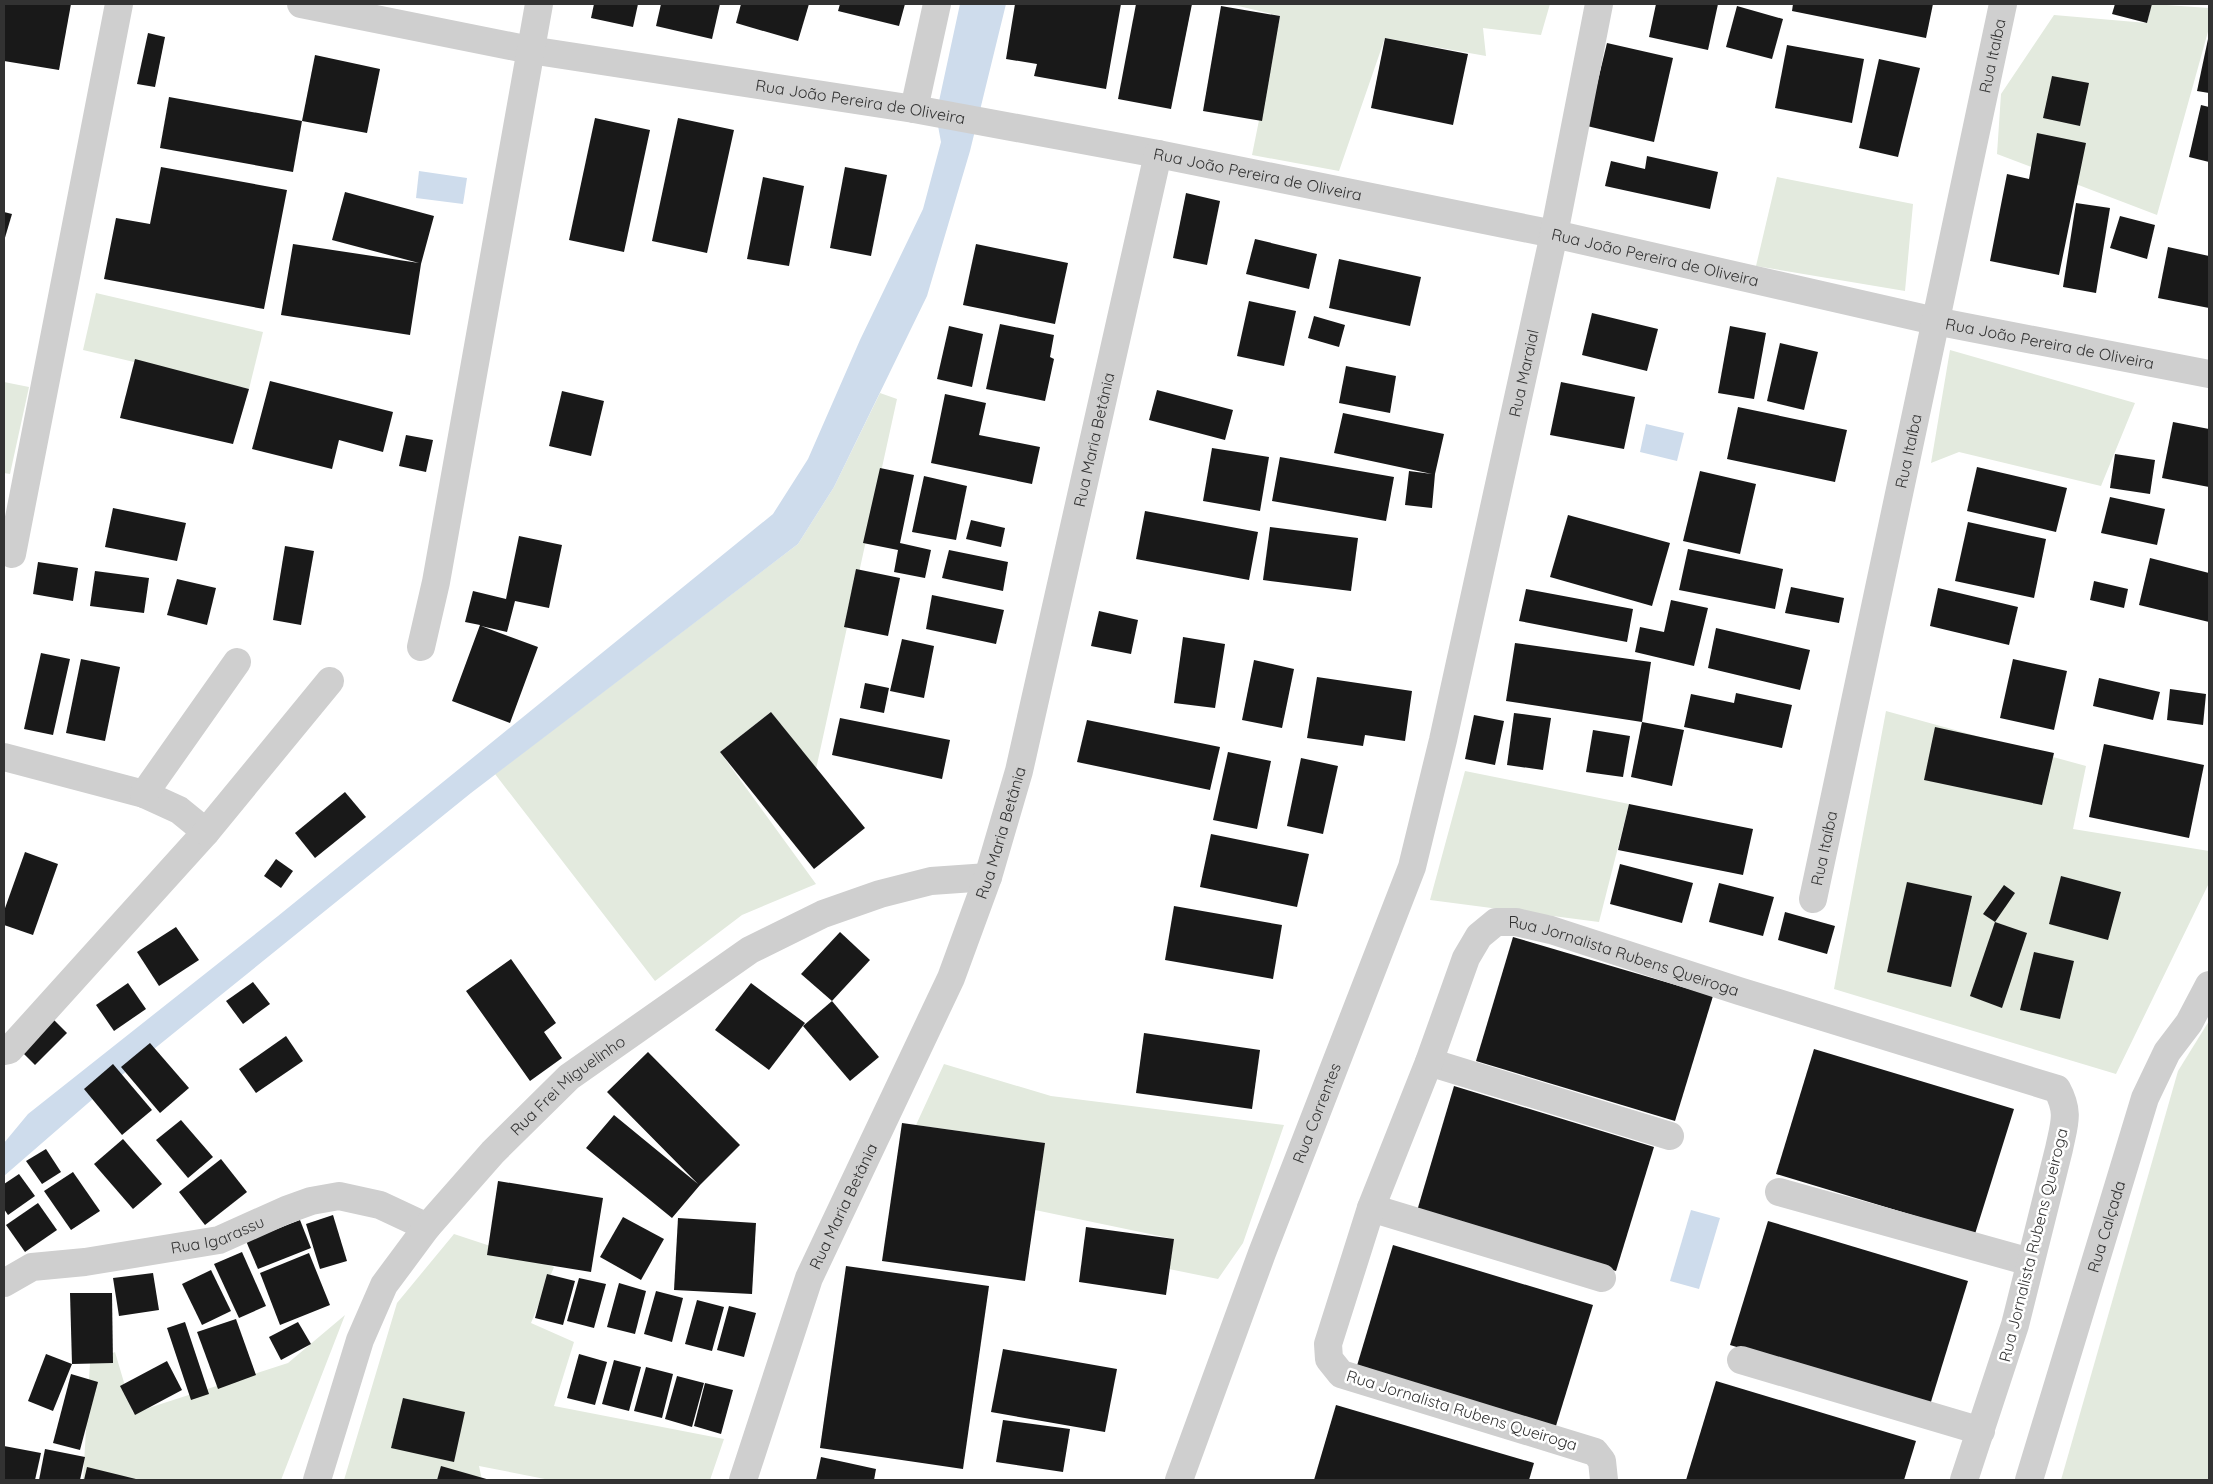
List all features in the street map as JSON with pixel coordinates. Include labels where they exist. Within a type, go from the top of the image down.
[{"type":"street","points":[[12,554],[119,4]]},
{"type":"street","name":"Rua João Pereira de Oliveira","points":[[301,4],[530,50],[924,112],[1158,154],[1554,234],[1935,321],[2209,374]]},
{"type":"street","points":[[421,647],[436,582],[539,4]]},
{"type":"street","points":[[924,112],[937,4]]},
{"type":"street","name":"Rua Maraial","points":[[1443,740],[1554,234],[1599,4]]},
{"type":"street","name":"Rua Itaíba","points":[[1813,899],[2003,4]]},
{"type":"street","name":"Rua Maria Betânia","points":[[743,1480],[809,1278],[951,978],[988,878],[1019,771],[1158,154]]},
{"type":"street","points":[[144,794],[237,662]]},
{"type":"street","points":[[4,1051],[9,1050],[206,832],[330,681]]},
{"type":"street","name":"Rua Correntes","points":[[1179,1480],[1262,1253],[1412,867],[1443,740]]},
{"type":"street","points":[[4,756],[144,794],[179,810],[206,832]]},
{"type":"street","name":"Rua Frei Miguelinho","points":[[317,1480],[360,1340],[384,1285],[427,1227],[493,1152],[569,1077],[750,950],[823,914],[880,894],[931,881],[988,878]]},
{"type":"street","name":"Rua Jornalista Rubens Queiroga","points":[[1604,1480],[1605,1471],[1602,1461],[1595,1452],[1341,1374],[1329,1359],[1328,1344],[1371,1208],[1429,1062],[1466,958],[1479,936],[1496,922],[1516,922],[1551,930],[2057,1090],[2065,1105],[2065,1122],[2015,1325],[1964,1480]]},
{"type":"street","name":"Rua Calçada","points":[[2029,1480],[2145,1098],[2167,1052],[2188,1023],[2209,985]]},
{"type":"street","points":[[1429,1062],[1670,1136]]},
{"type":"street","points":[[1779,1192],[2030,1262]]},
{"type":"street","name":"Rua Igarassu","points":[[4,1283],[32,1268],[85,1262],[219,1240],[286,1210],[311,1201],[339,1196],[380,1205],[427,1227]]},
{"type":"street","points":[[1371,1208],[1602,1278]]},
{"type":"street","points":[[1741,1360],[1981,1431]]},
{"type":"shaded area","points":[[1230,4],[1550,4],[1541,35],[1483,28],[1486,56],[1385,38],[1339,171],[1252,155],[1280,16]]},
{"type":"shaded area","points":[[2152,4],[2209,8],[2209,28],[2157,215],[1997,154],[2001,94],[2054,15],[2147,23]]},
{"type":"shaded area","points":[[1777,177],[1913,204],[1905,291],[1756,266]]},
{"type":"shaded area","points":[[96,293],[263,332],[249,389],[83,350]]},
{"type":"shaded area","points":[[1950,350],[2135,403],[2101,486],[1959,452],[1931,463]]},
{"type":"shaded area","points":[[4,382],[29,387],[10,474],[4,473]]},
{"type":"shaded area","points":[[880,393],[897,399],[816,769],[771,712],[720,752],[816,884],[742,915],[655,981],[495,774],[798,544],[834,487]]},
{"type":"shaded area","points":[[1886,711],[2086,766],[2073,829],[2209,851],[2209,883],[2116,1074],[1834,989]]},
{"type":"shaded area","points":[[1465,771],[1629,804],[1599,922],[1430,900]]},
{"type":"shaded area","points":[[2209,1021],[2209,1480],[2061,1480],[2178,1071]]},
{"type":"shaded area","points":[[944,1064],[1051,1096],[1284,1125],[1243,1243],[1218,1279],[1169,1269],[1174,1239],[1035,1210],[1044,1143],[916,1125]]},
{"type":"shaded area","points":[[454,1234],[554,1267],[531,1323],[574,1342],[554,1406],[724,1439],[710,1480],[550,1480],[479,1466],[482,1480],[344,1480],[397,1303]]},
{"type":"shaded area","points":[[345,1315],[281,1480],[83,1480],[90,1363],[115,1352],[133,1413],[288,1363]]},
{"type":"water","points":[[960,4],[1006,4],[970,151],[927,296],[834,487],[798,544],[471,793],[102,1091],[4,1176],[4,1143],[28,1114],[278,916],[773,514],[808,459],[860,340],[923,209],[941,142],[936,115]]},
{"type":"water","points":[[419,171],[467,178],[463,204],[416,198]]},
{"type":"water","points":[[1646,424],[1684,433],[1677,461],[1640,452]]},
{"type":"water","points":[[1691,1210],[1720,1218],[1699,1289],[1670,1281]]},
{"type":"building","points":[[4,4],[71,4],[59,70],[4,61]]},
{"type":"building","points":[[594,4],[638,4],[633,27],[591,18]]},
{"type":"building","points":[[661,4],[720,4],[712,39],[656,26]]},
{"type":"building","points":[[741,4],[809,4],[798,41],[736,23]]},
{"type":"building","points":[[840,4],[905,4],[899,26],[838,11]]},
{"type":"building","points":[[1015,4],[1121,4],[1106,89],[1034,76],[1037,64],[1006,59]]},
{"type":"building","points":[[1136,4],[1192,4],[1171,109],[1118,99]]},
{"type":"building","points":[[1656,4],[1718,4],[1708,50],[1649,37]]},
{"type":"building","points":[[1793,4],[1933,4],[1926,38],[1792,11]]},
{"type":"building","points":[[2115,4],[2152,4],[2147,23],[2112,14]]},
{"type":"building","points":[[1221,6],[1280,16],[1262,121],[1203,111]]},
{"type":"building","points":[[1737,6],[1783,19],[1772,59],[1726,47]]},
{"type":"building","points":[[148,33],[165,37],[155,87],[137,84]]},
{"type":"building","points":[[1385,38],[1468,54],[1453,125],[1371,108]]},
{"type":"building","points":[[2209,39],[2209,93],[2197,91]]},
{"type":"building","points":[[1607,43],[1673,58],[1654,142],[1587,126]]},
{"type":"building","points":[[1787,45],[1864,59],[1852,123],[1775,108]]},
{"type":"building","points":[[315,55],[380,69],[367,133],[302,121]]},
{"type":"building","points":[[1879,59],[1920,68],[1898,157],[1859,148]]},
{"type":"building","points":[[2052,76],[2089,83],[2080,126],[2043,118]]},
{"type":"building","points":[[169,97],[302,121],[293,172],[160,148]]},
{"type":"building","points":[[2201,105],[2209,107],[2209,162],[2189,157]]},
{"type":"building","points":[[595,118],[650,130],[624,252],[569,240]]},
{"type":"building","points":[[678,118],[734,130],[707,253],[652,241]]},
{"type":"building","points":[[2037,133],[2086,143],[2059,275],[1990,261],[2007,174],[2029,179]]},
{"type":"building","points":[[1647,156],[1718,172],[1710,209],[1605,186],[1611,161],[1645,169]]},
{"type":"building","points":[[161,167],[287,190],[264,309],[104,279],[116,218],[150,224]]},
{"type":"building","points":[[845,167],[887,175],[871,256],[830,248]]},
{"type":"building","points":[[763,177],[804,186],[789,266],[747,259]]},
{"type":"building","points":[[345,192],[434,216],[421,264],[410,335],[281,315],[293,244],[419,263],[332,240]]},
{"type":"building","points":[[1186,193],[1220,201],[1207,265],[1173,258]]},
{"type":"building","points":[[2076,203],[2110,208],[2096,293],[2063,287]]},
{"type":"building","points":[[4,212],[12,214],[4,241]]},
{"type":"building","points":[[2120,216],[2155,225],[2147,259],[2110,248]]},
{"type":"building","points":[[1255,239],[1317,254],[1309,289],[1246,274]]},
{"type":"building","points":[[976,244],[1068,263],[1055,324],[963,305]]},
{"type":"building","points":[[2168,247],[2209,256],[2209,308],[2158,298]]},
{"type":"building","points":[[1339,259],[1421,277],[1410,326],[1329,308]]},
{"type":"building","points":[[1249,301],[1296,311],[1284,366],[1237,356]]},
{"type":"building","points":[[1592,313],[1658,329],[1647,371],[1582,355]]},
{"type":"building","points":[[1314,316],[1345,325],[1339,347],[1308,338]]},
{"type":"building","points":[[1000,324],[1054,335],[1050,357],[1054,359],[1045,401],[986,389]]},
{"type":"building","points":[[949,326],[983,334],[972,387],[937,379]]},
{"type":"building","points":[[1730,326],[1766,333],[1754,399],[1718,393]]},
{"type":"building","points":[[1780,343],[1818,352],[1804,410],[1767,401]]},
{"type":"building","points":[[135,359],[249,389],[233,444],[120,418]]},
{"type":"building","points":[[1346,366],[1396,376],[1390,413],[1339,403]]},
{"type":"building","points":[[270,381],[393,412],[383,452],[339,440],[332,469],[252,449]]},
{"type":"building","points":[[1561,382],[1635,397],[1624,449],[1550,435]]},
{"type":"building","points":[[1157,390],[1233,410],[1225,440],[1149,420]]},
{"type":"building","points":[[562,391],[604,401],[591,456],[549,446]]},
{"type":"building","points":[[945,394],[986,403],[979,435],[1040,447],[1032,484],[931,463]]},
{"type":"building","points":[[1738,407],[1847,430],[1835,482],[1727,459]]},
{"type":"building","points":[[1343,413],[1444,434],[1435,474],[1432,508],[1405,505],[1409,471],[1432,474],[1334,453]]},
{"type":"building","points":[[2173,422],[2209,429],[2209,487],[2162,478]]},
{"type":"building","points":[[406,435],[433,440],[426,472],[399,466]]},
{"type":"building","points":[[1212,448],[1269,457],[1260,511],[1203,501]]},
{"type":"building","points":[[2115,454],[2155,460],[2150,494],[2110,488]]},
{"type":"building","points":[[1280,457],[1394,477],[1386,521],[1272,501]]},
{"type":"building","points":[[1977,467],[2067,488],[2056,532],[1967,511]]},
{"type":"building","points":[[880,468],[914,475],[900,543],[931,550],[925,578],[894,572],[898,550],[863,543]]},
{"type":"building","points":[[1700,471],[1756,484],[1740,554],[1683,541]]},
{"type":"building","points":[[924,476],[967,486],[956,540],[912,532]]},
{"type":"building","points":[[2110,497],[2165,509],[2157,545],[2101,533]]},
{"type":"building","points":[[113,508],[186,523],[177,561],[105,547]]},
{"type":"building","points":[[1145,511],[1258,532],[1249,580],[1136,559]]},
{"type":"building","points":[[1568,515],[1670,543],[1652,606],[1550,577]]},
{"type":"building","points":[[971,520],[1005,528],[1001,547],[966,539]]},
{"type":"building","points":[[1968,522],[2046,539],[2034,598],[1955,581]]},
{"type":"building","points":[[1270,527],[1358,538],[1351,591],[1263,580]]},
{"type":"building","points":[[519,536],[562,545],[549,608],[515,601],[507,632],[481,626],[538,647],[510,723],[452,701],[480,625],[465,622],[473,591],[506,599]]},
{"type":"building","points":[[285,546],[314,551],[301,625],[273,620]]},
{"type":"building","points":[[1688,549],[1783,569],[1775,609],[1679,590]]},
{"type":"building","points":[[949,550],[1008,562],[1003,591],[942,578]]},
{"type":"building","points":[[2150,558],[2209,573],[2209,622],[2139,605]]},
{"type":"building","points":[[38,562],[78,568],[73,601],[33,594]]},
{"type":"building","points":[[856,569],[900,578],[888,636],[844,627]]},
{"type":"building","points":[[95,571],[149,578],[144,613],[90,606]]},
{"type":"building","points":[[177,579],[216,588],[207,625],[167,615]]},
{"type":"building","points":[[2094,581],[2128,589],[2124,608],[2090,600]]},
{"type":"building","points":[[1791,587],[1844,598],[1839,623],[1785,613]]},
{"type":"building","points":[[1938,588],[2018,607],[2009,645],[1930,626]]},
{"type":"building","points":[[1526,589],[1633,609],[1627,642],[1519,621]]},
{"type":"building","points":[[932,595],[1004,610],[996,644],[926,629]]},
{"type":"building","points":[[1671,600],[1708,608],[1694,666],[1635,652],[1640,627],[1664,632]]},
{"type":"building","points":[[1099,611],[1138,620],[1131,654],[1091,646]]},
{"type":"building","points":[[1716,628],[1810,650],[1800,690],[1708,668]]},
{"type":"building","points":[[1183,637],[1225,644],[1215,708],[1174,703]]},
{"type":"building","points":[[902,639],[934,646],[924,698],[890,691]]},
{"type":"building","points":[[1515,643],[1651,662],[1642,722],[1506,701]]},
{"type":"building","points":[[41,653],[70,659],[53,735],[24,729]]},
{"type":"building","points":[[81,659],[120,667],[105,741],[66,733]]},
{"type":"building","points":[[2013,659],[2067,671],[2054,730],[2000,718]]},
{"type":"building","points":[[1254,660],[1294,669],[1282,728],[1242,720]]},
{"type":"building","points":[[1317,677],[1412,691],[1405,741],[1365,735],[1363,746],[1307,738]]},
{"type":"building","points":[[2099,678],[2160,692],[2153,720],[2093,706]]},
{"type":"building","points":[[865,683],[889,688],[884,713],[860,708]]},
{"type":"building","points":[[2170,689],[2206,694],[2203,725],[2167,720]]},
{"type":"building","points":[[1736,693],[1792,705],[1782,748],[1684,727],[1691,694],[1734,703]]},
{"type":"building","points":[[771,712],[865,828],[814,869],[720,752]]},
{"type":"building","points":[[1514,713],[1551,718],[1543,770],[1507,765]]},
{"type":"building","points":[[1474,715],[1504,721],[1495,765],[1465,759]]},
{"type":"building","points":[[840,718],[950,740],[942,779],[832,755]]},
{"type":"building","points":[[1087,720],[1220,747],[1210,790],[1077,762]]},
{"type":"building","points":[[1642,722],[1684,730],[1672,786],[1631,777]]},
{"type":"building","points":[[1935,727],[2054,753],[2042,805],[1924,780]]},
{"type":"building","points":[[1593,730],[1630,736],[1623,777],[1586,772]]},
{"type":"building","points":[[2104,744],[2204,765],[2189,838],[2089,817]]},
{"type":"building","points":[[1228,752],[1271,761],[1257,829],[1213,820]]},
{"type":"building","points":[[1301,758],[1338,766],[1323,834],[1287,826]]},
{"type":"building","points":[[345,792],[366,817],[315,858],[295,833]]},
{"type":"building","points":[[1629,804],[1753,829],[1743,875],[1618,850]]},
{"type":"building","points":[[1211,834],[1309,854],[1297,907],[1200,887]]},
{"type":"building","points":[[25,852],[58,864],[33,935],[4,925],[4,911]]},
{"type":"building","points":[[276,859],[293,871],[281,888],[264,876]]},
{"type":"building","points":[[1620,864],[1693,883],[1682,923],[1610,904]]},
{"type":"building","points":[[2061,876],[2121,892],[2108,940],[2049,924]]},
{"type":"building","points":[[1907,882],[1972,896],[1951,987],[1887,972]]},
{"type":"building","points":[[1719,883],[1774,897],[1763,936],[1709,922]]},
{"type":"building","points":[[2004,885],[2015,893],[1995,922],[1983,914]]},
{"type":"building","points":[[1174,906],[1282,925],[1273,979],[1165,960]]},
{"type":"building","points":[[1785,912],[1835,926],[1827,954],[1778,940]]},
{"type":"building","points":[[1995,922],[2027,933],[2002,1008],[1970,996]]},
{"type":"building","points":[[176,927],[199,960],[159,986],[137,952]]},
{"type":"building","points":[[840,932],[870,960],[832,1001],[801,974]]},
{"type":"building","points":[[1513,937],[1713,996],[1675,1121],[1476,1061]]},
{"type":"building","points":[[2034,952],[2074,961],[2060,1019],[2020,1010]]},
{"type":"building","points":[[511,959],[556,1023],[544,1032],[562,1058],[530,1081],[466,991]]},
{"type":"building","points":[[253,982],[270,1004],[243,1024],[226,1001]]},
{"type":"building","points":[[128,983],[146,1009],[114,1031],[96,1005]]},
{"type":"building","points":[[751,983],[805,1023],[769,1070],[715,1030]]},
{"type":"building","points":[[832,1001],[879,1057],[850,1081],[803,1026]]},
{"type":"building","points":[[51,1017],[67,1033],[35,1065],[19,1049]]},
{"type":"building","points":[[1144,1033],[1260,1050],[1252,1109],[1136,1093]]},
{"type":"building","points":[[286,1036],[303,1061],[256,1093],[239,1069]]},
{"type":"building","points":[[150,1043],[189,1088],[160,1113],[121,1067]]},
{"type":"building","points":[[1814,1049],[2014,1109],[1975,1234],[1776,1174]]},
{"type":"building","points":[[648,1052],[740,1145],[700,1185],[672,1218],[586,1148],[614,1115],[698,1184],[607,1092]]},
{"type":"building","points":[[113,1064],[152,1110],[122,1135],[84,1089]]},
{"type":"building","points":[[1454,1086],[1654,1147],[1616,1271],[1417,1211]]},
{"type":"building","points":[[181,1120],[213,1157],[188,1178],[156,1140]]},
{"type":"building","points":[[902,1123],[1045,1143],[1025,1281],[882,1261]]},
{"type":"building","points":[[123,1139],[162,1184],[133,1209],[94,1164]]},
{"type":"building","points":[[46,1149],[61,1172],[42,1184],[26,1161]]},
{"type":"building","points":[[221,1159],[247,1192],[205,1225],[179,1192]]},
{"type":"building","points":[[73,1172],[100,1211],[71,1230],[44,1191]]},
{"type":"building","points":[[19,1174],[35,1196],[8,1215],[4,1209],[4,1184]]},
{"type":"building","points":[[498,1181],[603,1198],[591,1272],[487,1255]]},
{"type":"building","points":[[38,1203],[57,1230],[25,1252],[6,1225]]},
{"type":"building","points":[[333,1215],[347,1261],[320,1269],[306,1224]]},
{"type":"building","points":[[623,1217],[664,1239],[641,1280],[600,1257]]},
{"type":"building","points":[[678,1218],[756,1223],[752,1294],[674,1290]]},
{"type":"building","points":[[300,1220],[311,1248],[258,1269],[246,1241]]},
{"type":"building","points":[[1768,1221],[1968,1281],[1930,1405],[1730,1345]]},
{"type":"building","points":[[1086,1227],[1174,1239],[1166,1295],[1079,1282]]},
{"type":"building","points":[[1393,1245],[1593,1305],[1555,1429],[1356,1369]]},
{"type":"building","points":[[242,1252],[266,1306],[239,1318],[214,1264]]},
{"type":"building","points":[[309,1253],[330,1305],[280,1325],[260,1273]]},
{"type":"building","points":[[846,1266],[989,1286],[963,1469],[820,1448]]},
{"type":"building","points":[[211,1270],[231,1311],[202,1325],[182,1284]]},
{"type":"building","points":[[153,1273],[159,1310],[119,1316],[113,1278]]},
{"type":"building","points":[[547,1274],[575,1281],[563,1325],[535,1318]]},
{"type":"building","points":[[579,1278],[606,1284],[594,1328],[567,1321]]},
{"type":"building","points":[[619,1283],[646,1291],[635,1334],[607,1327]]},
{"type":"building","points":[[656,1291],[683,1298],[672,1342],[644,1334]]},
{"type":"building","points":[[70,1293],[112,1293],[113,1363],[72,1364]]},
{"type":"building","points":[[697,1300],[724,1307],[712,1351],[685,1344]]},
{"type":"building","points":[[729,1306],[756,1313],[744,1357],[717,1350]]},
{"type":"building","points":[[236,1319],[256,1375],[218,1389],[197,1332]]},
{"type":"building","points":[[185,1322],[209,1394],[191,1400],[167,1328]]},
{"type":"building","points":[[298,1322],[311,1344],[281,1360],[269,1337]]},
{"type":"building","points":[[1003,1349],[1117,1369],[1105,1432],[991,1412]]},
{"type":"building","points":[[46,1354],[72,1364],[53,1411],[28,1401]]},
{"type":"building","points":[[579,1354],[607,1362],[595,1405],[567,1398]]},
{"type":"building","points":[[614,1360],[641,1367],[629,1411],[602,1404]]},
{"type":"building","points":[[167,1361],[182,1390],[135,1415],[120,1386]]},
{"type":"building","points":[[646,1367],[673,1374],[662,1418],[634,1411]]},
{"type":"building","points":[[71,1374],[98,1382],[80,1450],[53,1443]]},
{"type":"building","points":[[677,1376],[704,1383],[692,1427],[665,1419]]},
{"type":"building","points":[[1716,1381],[1916,1441],[1904,1480],[1686,1480]]},
{"type":"building","points":[[705,1383],[733,1390],[721,1434],[694,1426]]},
{"type":"building","points":[[403,1398],[465,1412],[454,1462],[391,1448]]},
{"type":"building","points":[[1336,1405],[1534,1463],[1529,1480],[1314,1480]]},
{"type":"building","points":[[1003,1420],[1070,1429],[1063,1472],[996,1462]]},
{"type":"building","points":[[4,1446],[41,1453],[35,1480],[4,1480]]},
{"type":"building","points":[[45,1449],[85,1457],[80,1480],[39,1480]]},
{"type":"building","points":[[821,1457],[876,1469],[874,1480],[816,1480]]},
{"type":"building","points":[[441,1466],[490,1480],[437,1480]]},
{"type":"building","points":[[87,1467],[140,1480],[84,1480]]}]
